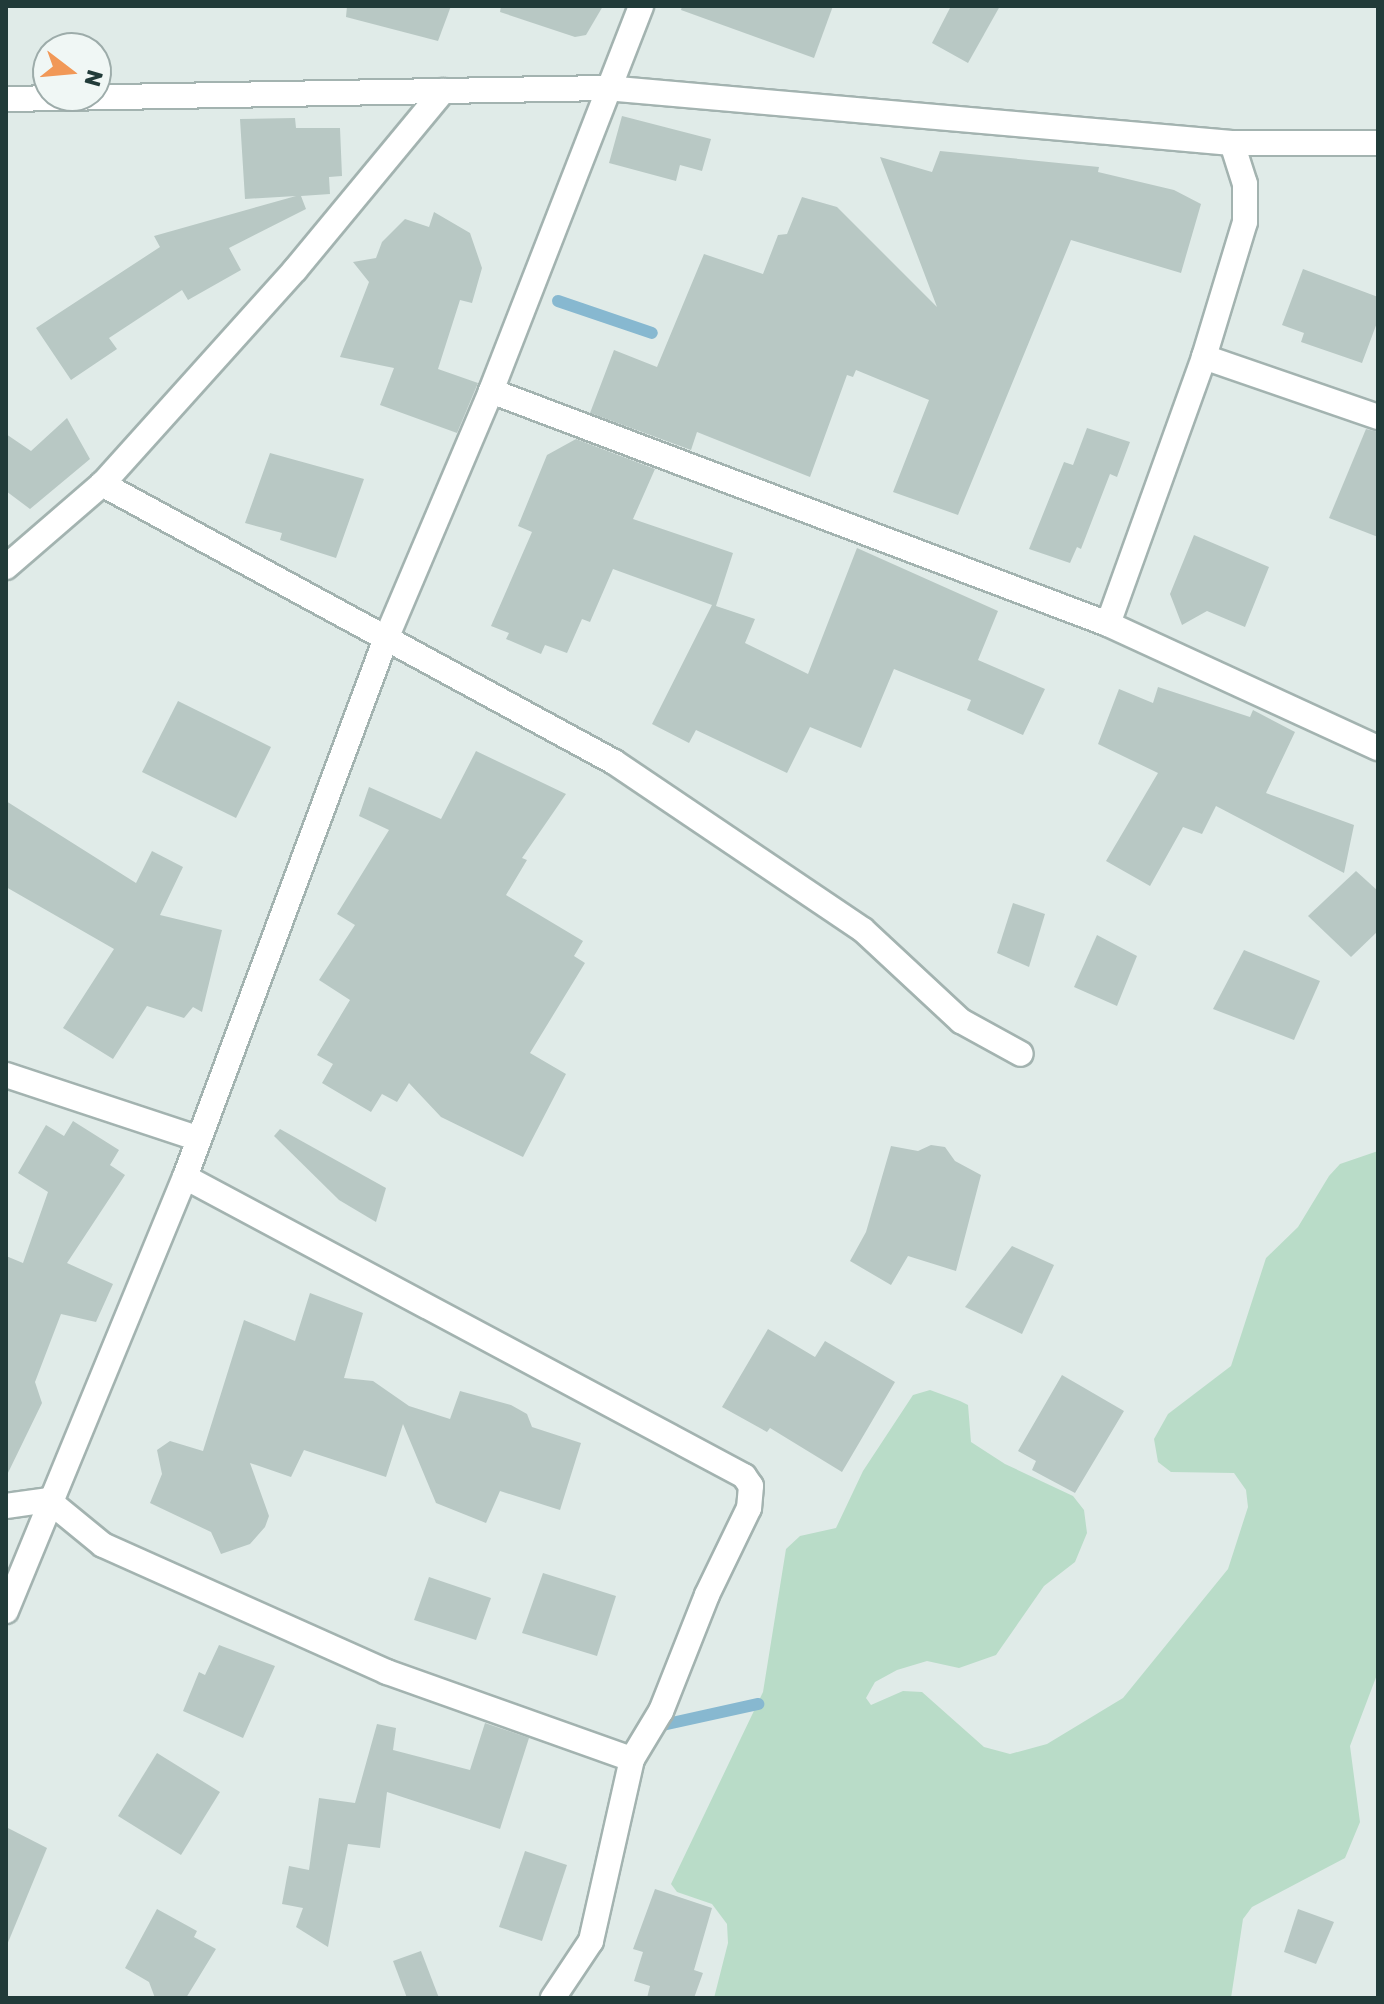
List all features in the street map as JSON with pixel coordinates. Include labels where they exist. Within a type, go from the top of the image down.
[{"type":"street","points":[[6,1611],[48,1500],[185,1177],[385,641],[491,391],[606,88],[641,6]]},
{"type":"street","points":[[6,99],[606,88],[1232,143],[1378,143]]},
{"type":"street","points":[[6,567],[102,484],[295,270],[443,91]]},
{"type":"street","points":[[1108,624],[1204,357],[1245,222],[1245,184],[1232,143]]},
{"type":"street","points":[[1204,357],[1378,417]]},
{"type":"street","points":[[491,391],[1108,624],[1378,748]]},
{"type":"street","points":[[102,484],[385,641],[614,762],[863,930],[961,1021],[1021,1054]]},
{"type":"street","points":[[6,1075],[199,1139]]},
{"type":"street","points":[[185,1177],[744,1476],[751,1486],[749,1508],[707,1595],[661,1711],[632,1759],[591,1941],[553,1998]]},
{"type":"street","points":[[6,1506],[48,1500],[103,1545],[387,1672],[632,1759]]},
{"type":"green space","points":[[1378,1151],[1378,1672],[1350,1746],[1360,1822],[1345,1858],[1252,1907],[1243,1919],[1231,1998],[714,1998],[728,1943],[727,1924],[712,1904],[677,1892],[671,1884],[763,1692],[786,1549],[800,1536],[836,1528],[863,1471],[913,1395],[930,1390],[960,1401],[968,1405],[971,1442],[1005,1464],[1073,1496],[1084,1510],[1087,1533],[1075,1562],[1044,1586],[996,1655],[959,1668],[927,1661],[897,1670],[875,1682],[866,1698],[871,1705],[903,1691],[922,1692],[984,1747],[1010,1754],[1047,1744],[1123,1698],[1228,1569],[1248,1507],[1246,1490],[1234,1473],[1171,1472],[1158,1462],[1154,1439],[1168,1414],[1231,1366],[1266,1258],[1298,1227],[1329,1176],[1340,1164]]},
{"type":"building","points":[[347,6],[451,6],[438,41],[346,17]]},
{"type":"building","points":[[501,6],[603,6],[586,35],[575,37],[500,12]]},
{"type":"building","points":[[682,6],[833,6],[814,58],[681,10]]},
{"type":"building","points":[[951,6],[1000,6],[968,63],[932,43]]},
{"type":"building","points":[[622,116],[711,139],[702,171],[680,165],[676,181],[609,163]]},
{"type":"building","points":[[295,118],[296,128],[340,128],[342,176],[329,177],[330,194],[301,196],[306,209],[229,248],[241,270],[188,300],[182,290],[109,338],[117,349],[71,380],[36,328],[160,247],[154,236],[296,196],[245,199],[240,119]]},
{"type":"building","points":[[940,151],[1099,167],[1098,172],[1174,190],[1201,204],[1181,273],[1071,240],[958,515],[893,492],[929,400],[856,370],[853,377],[847,375],[810,477],[697,432],[691,450],[590,413],[614,350],[657,367],[704,254],[763,274],[778,235],[787,234],[802,197],[837,207],[937,307],[880,157],[932,172]]},
{"type":"building","points":[[434,212],[470,233],[482,268],[472,303],[460,300],[438,369],[478,383],[457,433],[380,405],[394,368],[340,357],[369,282],[353,262],[376,258],[382,242],[405,219],[429,227]]},
{"type":"building","points":[[1303,269],[1378,297],[1378,320],[1362,363],[1301,342],[1304,333],[1282,325]]},
{"type":"building","points":[[67,418],[90,459],[30,509],[6,491],[6,434],[31,451]]},
{"type":"building","points":[[1087,428],[1130,442],[1117,477],[1110,474],[1081,549],[1077,547],[1070,563],[1029,549],[1064,462],[1073,465]]},
{"type":"building","points":[[1366,429],[1378,432],[1378,537],[1329,518]]},
{"type":"building","points":[[576,439],[655,469],[633,519],[733,553],[716,606],[755,619],[745,643],[808,674],[857,548],[998,611],[978,660],[1045,689],[1023,735],[967,710],[971,700],[894,669],[861,748],[810,727],[787,773],[696,730],[689,743],[652,724],[712,605],[613,569],[590,622],[582,619],[567,653],[545,645],[541,654],[506,639],[509,633],[491,626],[532,532],[518,526],[547,455]]},
{"type":"building","points":[[270,453],[364,479],[336,558],[280,540],[282,533],[245,523]]},
{"type":"building","points":[[1194,535],[1269,567],[1245,627],[1207,611],[1182,625],[1170,594]]},
{"type":"building","points":[[1158,687],[1250,717],[1253,710],[1295,732],[1266,793],[1354,825],[1344,873],[1216,806],[1202,834],[1183,827],[1150,886],[1106,861],[1158,773],[1098,744],[1119,689],[1153,703]]},
{"type":"building","points":[[178,701],[271,747],[236,818],[142,772]]},
{"type":"building","points":[[476,751],[566,794],[522,858],[527,860],[506,895],[583,941],[574,956],[585,963],[530,1053],[566,1074],[523,1157],[441,1117],[409,1083],[397,1102],[382,1094],[371,1112],[322,1083],[333,1064],[317,1055],[350,1000],[319,980],[355,925],[337,914],[389,830],[359,816],[369,787],[441,819]]},
{"type":"building","points":[[6,801],[136,883],[152,851],[183,867],[160,915],[222,930],[202,1012],[193,1007],[184,1018],[147,1006],[113,1059],[63,1028],[114,949],[6,887]]},
{"type":"building","points":[[1356,871],[1378,891],[1378,931],[1351,957],[1308,916]]},
{"type":"building","points":[[1013,903],[1045,914],[1029,967],[997,953]]},
{"type":"building","points":[[1097,935],[1137,956],[1117,1006],[1074,987]]},
{"type":"building","points":[[1244,950],[1320,981],[1294,1040],[1213,1009]]},
{"type":"building","points":[[73,1121],[119,1150],[110,1165],[125,1175],[67,1263],[113,1284],[96,1322],[61,1314],[35,1382],[42,1403],[6,1477],[6,1256],[23,1263],[48,1192],[18,1173],[46,1125],[64,1136]]},
{"type":"building","points":[[280,1129],[386,1188],[376,1222],[339,1200],[274,1136]]},
{"type":"building","points":[[931,1145],[945,1147],[955,1161],[981,1175],[956,1271],[908,1256],[891,1285],[850,1261],[866,1232],[891,1146],[918,1151]]},
{"type":"building","points":[[1012,1246],[1054,1265],[1022,1334],[965,1307]]},
{"type":"building","points":[[310,1293],[363,1313],[344,1378],[373,1381],[409,1406],[450,1419],[460,1391],[511,1405],[527,1414],[532,1427],[581,1443],[560,1510],[500,1491],[486,1523],[436,1503],[403,1424],[386,1477],[304,1450],[291,1477],[250,1463],[269,1516],[265,1527],[250,1544],[221,1554],[211,1532],[150,1503],[162,1474],[157,1450],[170,1441],[203,1451],[244,1320],[295,1341]]},
{"type":"building","points":[[768,1329],[815,1357],[825,1341],[895,1382],[842,1472],[770,1428],[767,1432],[722,1407]]},
{"type":"building","points":[[1062,1375],[1124,1411],[1075,1493],[1032,1470],[1036,1461],[1018,1451]]},
{"type":"building","points":[[543,1573],[616,1596],[597,1656],[522,1633]]},
{"type":"building","points":[[429,1577],[491,1598],[476,1640],[414,1620]]},
{"type":"building","points":[[219,1645],[275,1666],[243,1738],[183,1711],[199,1672],[205,1675]]},
{"type":"building","points":[[485,1723],[529,1738],[500,1829],[387,1792],[380,1848],[348,1844],[328,1947],[296,1927],[303,1908],[282,1904],[289,1866],[309,1870],[319,1798],[355,1803],[377,1724],[396,1728],[393,1750],[470,1770]]},
{"type":"building","points":[[157,1753],[220,1792],[181,1855],[118,1816]]},
{"type":"building","points":[[6,1827],[47,1848],[7,1945],[6,1945]]},
{"type":"building","points":[[525,1851],[567,1865],[542,1941],[499,1927]]},
{"type":"building","points":[[655,1889],[712,1908],[694,1970],[703,1973],[694,1998],[647,1998],[650,1986],[634,1981],[643,1952],[633,1949]]},
{"type":"building","points":[[157,1909],[197,1931],[194,1937],[216,1949],[186,1998],[155,1998],[149,1982],[125,1968]]},
{"type":"building","points":[[1298,1909],[1334,1922],[1316,1964],[1284,1952]]},
{"type":"building","points":[[421,1951],[439,1998],[407,1998],[393,1961]]},
{"type":"waterway","points":[[558,301],[652,333]]},
{"type":"waterway","points":[[649,1728],[758,1704]]}]
